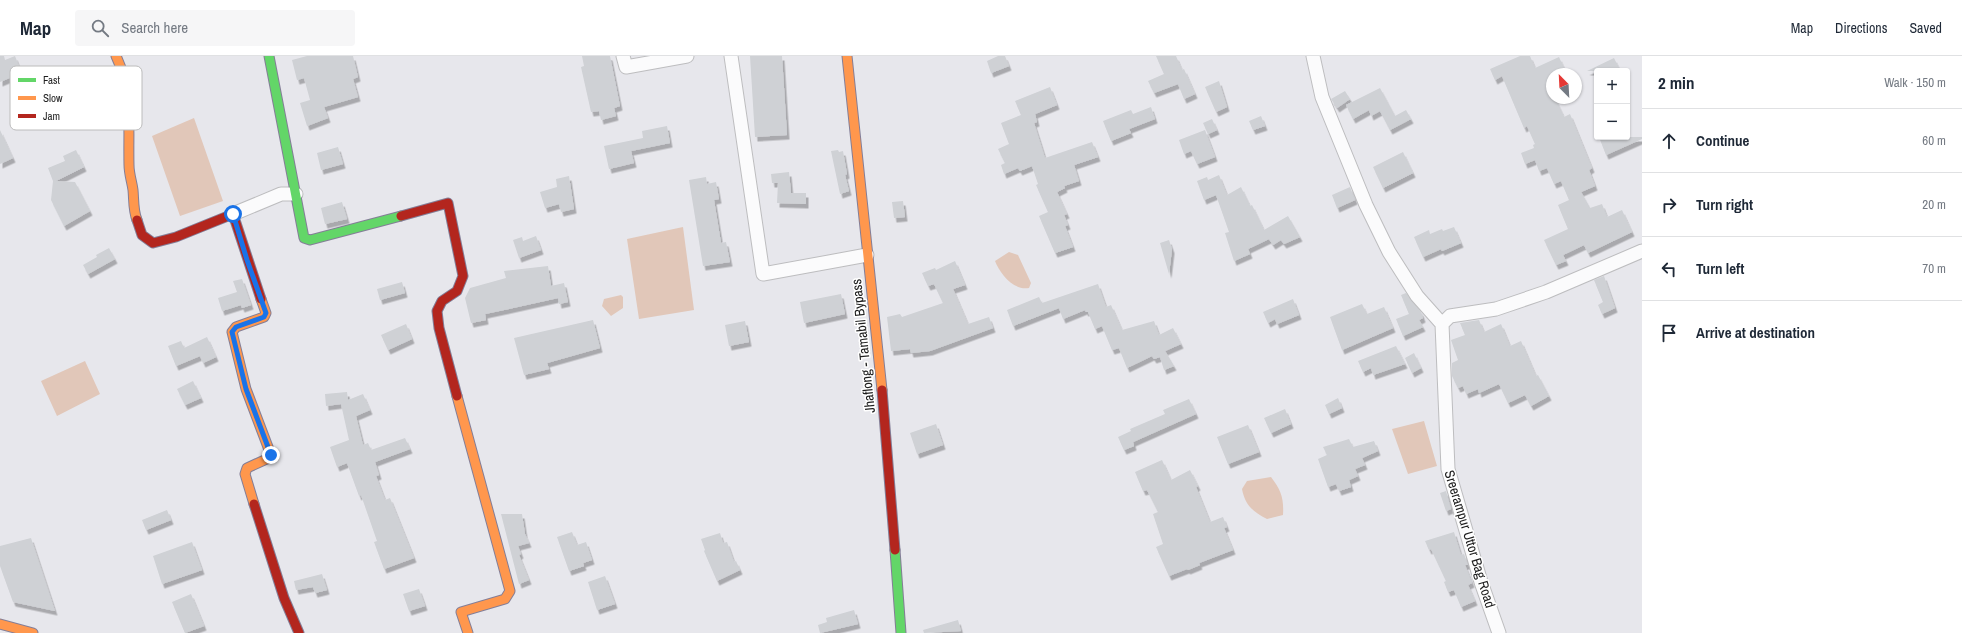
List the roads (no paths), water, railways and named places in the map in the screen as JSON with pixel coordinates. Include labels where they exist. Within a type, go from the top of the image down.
[{"type":"main road","points":[[116,56],[121,66]]},
{"type":"main road","points":[[269,56],[304,238],[310,240],[448,203],[463,276],[457,291],[442,301],[437,311],[439,328],[510,591],[505,599],[461,612],[468,633]]},
{"type":"main road","name":"Jhaflong - Tamabil Bypass","points":[[847,56],[883,399],[901,633]]},
{"type":"main road","points":[[129,130],[129,167],[133,190],[134,213],[142,235],[153,243],[176,238],[233,214],[247,260],[266,313],[264,317],[236,327],[232,332],[246,389],[271,455],[269,458],[247,468],[245,474],[284,598],[299,633]]},
{"type":"main road","points":[[0,624],[33,633]]},
{"type":"street","points":[[623,56],[626,67],[687,56]]},
{"type":"street","points":[[731,56],[763,274],[867,255]]},
{"type":"street","points":[[1313,56],[1322,97],[1389,252],[1416,296],[1442,324],[1450,316],[1496,309],[1546,292],[1642,251]]},
{"type":"street","points":[[233,214],[281,194],[296,194]]},
{"type":"street","name":"Sreerampur Uttor Bag Road","points":[[1442,324],[1448,469],[1481,582],[1499,633]]}]
